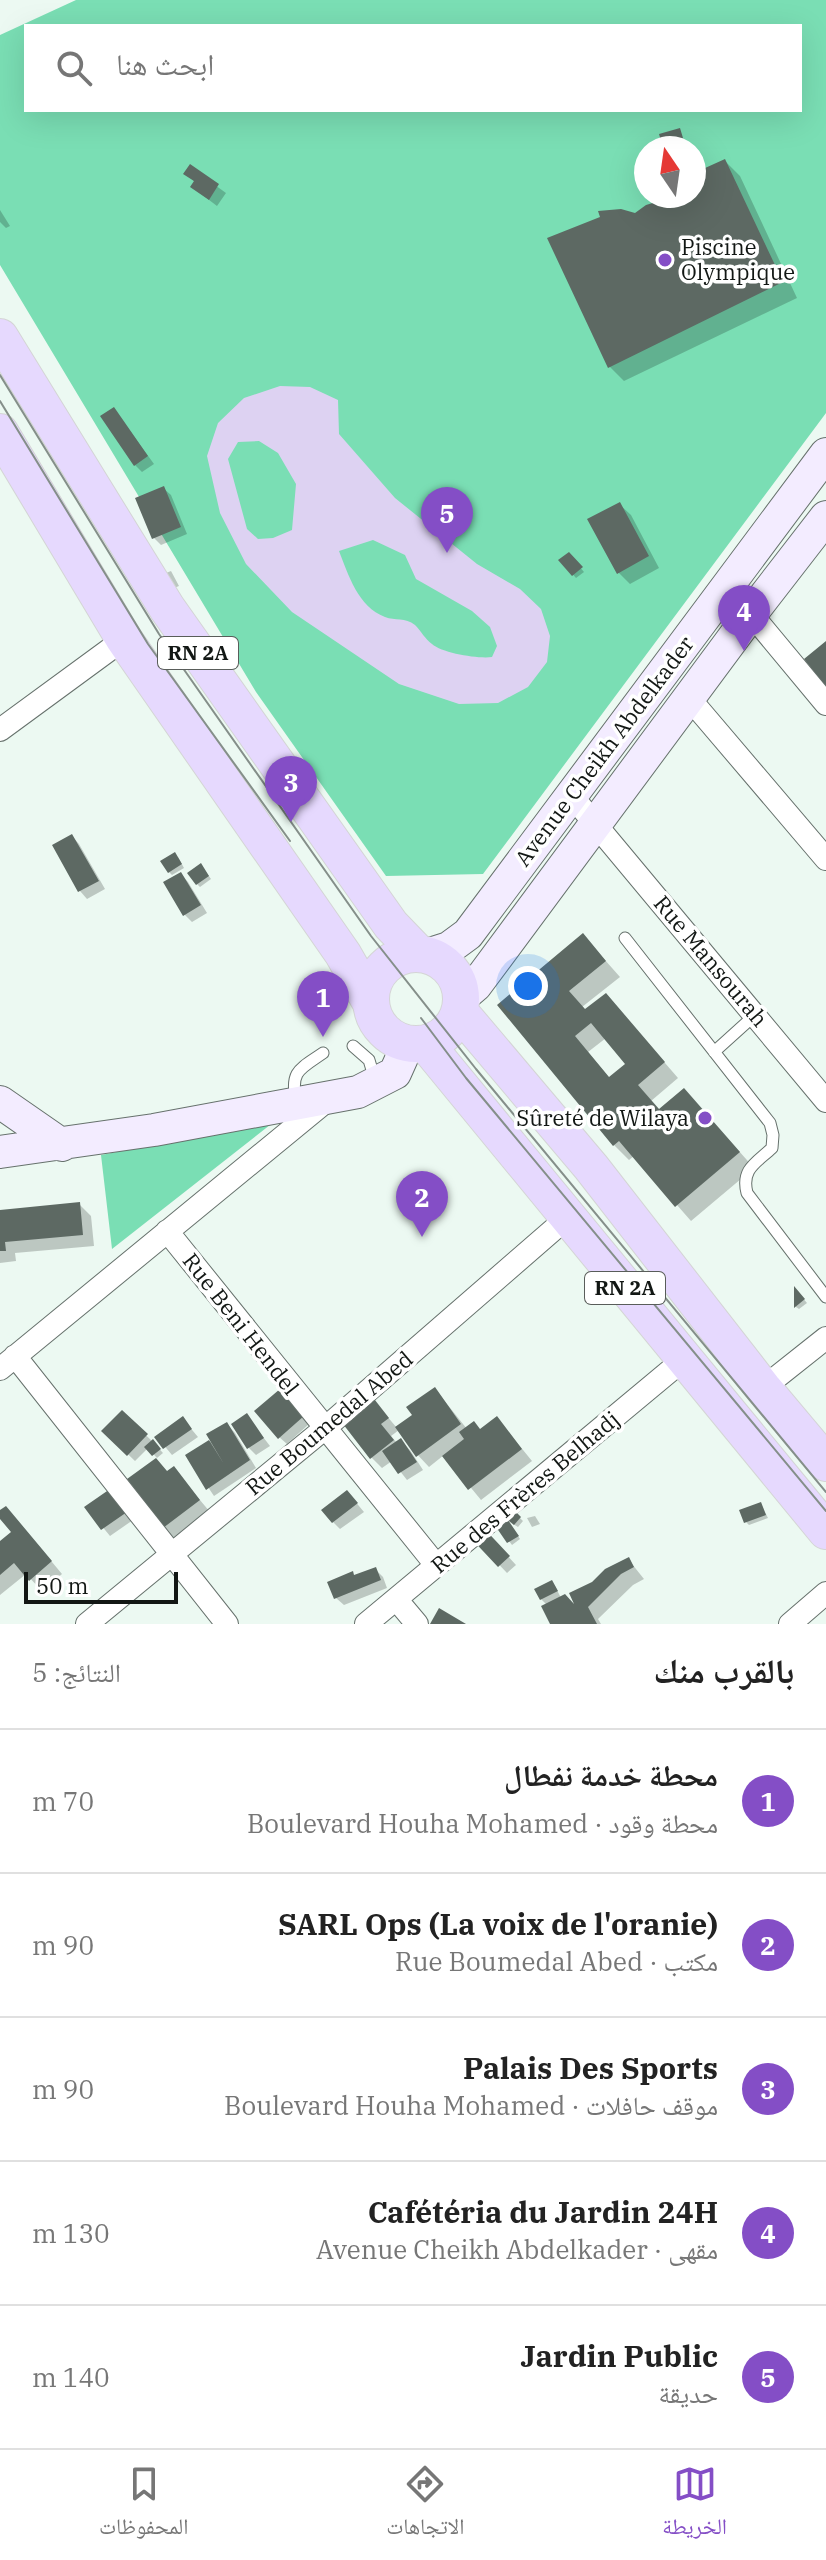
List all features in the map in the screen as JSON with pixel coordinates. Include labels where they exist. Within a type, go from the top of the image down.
[{"type":"main road","name":"RN 2A","points":[[0,337],[167,608],[391,925],[423,954]]},
{"type":"main road","name":"RN 2A","points":[[0,432],[124,639],[343,954],[371,1003]]},
{"type":"main road","name":"Avenue Cheikh Abdelkader","points":[[423,954],[449,948],[468,934],[826,454]]},
{"type":"main road","name":"Avenue Cheikh Abdelkader","points":[[461,1004],[826,517]]},
{"type":"main road","points":[[0,1152],[62,1145],[358,1092],[398,1069],[417,1044],[448,1032],[461,1004],[459,983],[440,960],[423,954],[400,957],[382,969],[374,981],[371,1003],[380,1027],[387,1035],[417,1044]]},
{"type":"main road","name":"RN 2A","points":[[461,1004],[763,1388],[826,1463]]},
{"type":"main road","name":"RN 2A","points":[[417,1044],[568,1217],[826,1531]]},
{"type":"main road","points":[[0,1102],[62,1145]]},
{"type":"street","points":[[728,586],[826,704]]},
{"type":"street","points":[[0,730],[124,639]]},
{"type":"street","points":[[689,698],[826,859]]},
{"type":"street","name":"Rue Mansourah","points":[[571,795],[826,1101]]},
{"type":"street","points":[[227,1624],[8,1362],[306,1115],[332,1098]]},
{"type":"street","name":"Rue Boumedal Abed","points":[[87,1624],[324,1429],[568,1217]]},
{"type":"street","name":"Rue Beni Hendel","points":[[167,1231],[436,1565]]},
{"type":"street","points":[[763,1388],[826,1338]]},
{"type":"street","name":"Rue des Frères Belhadj","points":[[366,1624],[683,1360]]},
{"type":"street","points":[[790,1624],[826,1593]]},
{"type":"street","points":[[396,1599],[417,1624]]},
{"type":"lane","points":[[625,938],[770,1123],[772,1148],[748,1170],[744,1180],[747,1193],[826,1297]]},
{"type":"lane","points":[[714,1052],[755,1015]]},
{"type":"lane","points":[[353,1046],[369,1060],[375,1084]]},
{"type":"lane","points":[[297,1105],[293,1081],[296,1074],[323,1053]]},
{"type":"green space","points":[[76,0],[826,0],[826,413],[483,874],[386,876],[256,692],[0,265],[0,35]]},
{"type":"green space","points":[[275,1121],[112,1249],[101,1155]]},
{"type":"shaded area","points":[[280,386],[310,387],[338,400],[339,434],[395,498],[477,564],[520,589],[541,609],[550,636],[547,662],[528,687],[498,703],[459,704],[399,684],[292,612],[246,564],[220,513],[207,456],[218,423],[244,398]],"holes":[[[259,441],[278,453],[296,484],[292,530],[273,538],[258,539],[247,529],[228,459],[238,442]],[[373,540],[405,555],[416,579],[472,611],[490,627],[497,646],[492,657],[444,650],[430,642],[415,625],[385,617],[368,606],[355,589],[339,551]]]},
{"type":"building","points":[[680,128],[682,136],[660,136]]},
{"type":"building","name":"Piscine Olympique","points":[[725,159],[783,282],[608,368],[547,238],[600,217],[598,211],[621,209],[635,213],[642,208],[706,208],[706,168]]},
{"type":"building","points":[[190,164],[219,184],[209,200],[190,187],[194,181],[183,174]]},
{"type":"building","points":[[114,407],[148,456],[134,466],[100,416]]},
{"type":"building","points":[[164,486],[181,527],[152,539],[135,498]]},
{"type":"building","points":[[620,502],[649,556],[617,574],[587,519]]},
{"type":"building","points":[[569,552],[583,567],[572,576],[558,560]]},
{"type":"building","points":[[826,641],[826,687],[804,659]]},
{"type":"building","points":[[72,834],[99,881],[78,892],[52,845]]},
{"type":"building","points":[[175,852],[182,864],[168,873],[160,861]]},
{"type":"building","points":[[201,863],[209,876],[196,885],[187,873]]},
{"type":"building","points":[[181,872],[201,905],[183,916],[163,882]]},
{"type":"building","points":[[583,933],[606,961],[569,991],[585,1009],[606,993],[665,1062],[638,1085],[659,1109],[684,1088],[740,1152],[675,1207],[619,1141],[613,1146],[497,1005]],"holes":[[[591,1023],[625,1064],[609,1077],[575,1036]]]},
{"type":"building","points":[[80,1202],[83,1235],[5,1242],[6,1251],[0,1251],[0,1210]]},
{"type":"building","points":[[794,1286],[805,1299],[794,1308]]},
{"type":"building","points":[[364,1386],[389,1418],[381,1424],[394,1440],[370,1459],[333,1411]]},
{"type":"building","points":[[435,1387],[461,1424],[416,1457],[395,1427],[412,1415],[406,1407]]},
{"type":"building","points":[[280,1389],[304,1416],[278,1439],[254,1411]]},
{"type":"building","points":[[122,1410],[148,1434],[127,1456],[101,1431]]},
{"type":"building","points":[[247,1413],[264,1438],[247,1449],[231,1424]]},
{"type":"building","points":[[183,1416],[192,1429],[163,1449],[154,1437]]},
{"type":"building","points":[[497,1416],[522,1449],[468,1490],[442,1456],[464,1439],[459,1432],[474,1421],[480,1429]]},
{"type":"building","points":[[227,1422],[250,1460],[206,1490],[185,1455],[209,1440],[224,1464],[206,1434]]},
{"type":"building","points":[[401,1438],[417,1462],[398,1474],[382,1451]]},
{"type":"building","points":[[153,1439],[161,1449],[152,1456],[144,1447]]},
{"type":"building","points":[[156,1458],[167,1471],[174,1466],[200,1500],[159,1531],[135,1501],[141,1497],[127,1479]]},
{"type":"building","points":[[110,1489],[127,1512],[101,1530],[84,1507]]},
{"type":"building","points":[[347,1490],[358,1503],[332,1523],[321,1510]]},
{"type":"building","points":[[761,1502],[766,1515],[744,1523],[739,1510]]},
{"type":"building","points":[[6,1506],[52,1561],[29,1581],[14,1563],[0,1575],[0,1541],[11,1532],[0,1519],[0,1510]]},
{"type":"building","points":[[513,1509],[521,1517],[514,1525],[508,1520],[519,1536],[507,1543],[494,1524]]},
{"type":"building","points":[[479,1523],[510,1556],[498,1567],[467,1534]]},
{"type":"building","points":[[629,1557],[634,1567],[621,1574],[588,1607],[597,1624],[550,1624],[541,1606],[565,1594],[574,1604],[569,1593],[592,1582],[605,1569]]},
{"type":"building","points":[[376,1567],[381,1580],[334,1599],[327,1582],[353,1571],[354,1575]]},
{"type":"building","points":[[552,1580],[558,1591],[540,1600],[534,1589]]},
{"type":"building","points":[[439,1608],[466,1624],[430,1624]]},
{"type":"tram line","points":[[0,375],[159,634],[371,936],[476,1069],[826,1492]]},
{"type":"tram line","points":[[0,401],[148,644],[290,841]]},
{"type":"tram line","points":[[421,1018],[466,1078],[826,1511]]},
{"type":"place","name":"Piscine Olympique","points":[[665,260]]},
{"type":"place","name":"Jardin Public","points":[[447,553]]},
{"type":"place","name":"Cafétéria du Jardin 24H","points":[[744,651]]},
{"type":"place","name":"Palais Des Sports","points":[[291,822]]},
{"type":"place","name":"محطة خدمة نفطال","points":[[323,1037]]},
{"type":"place","name":"Sûreté de Wilaya","points":[[705,1118]]},
{"type":"place","name":"SARL Ops (La voix de l'oranie)","points":[[422,1237]]}]
